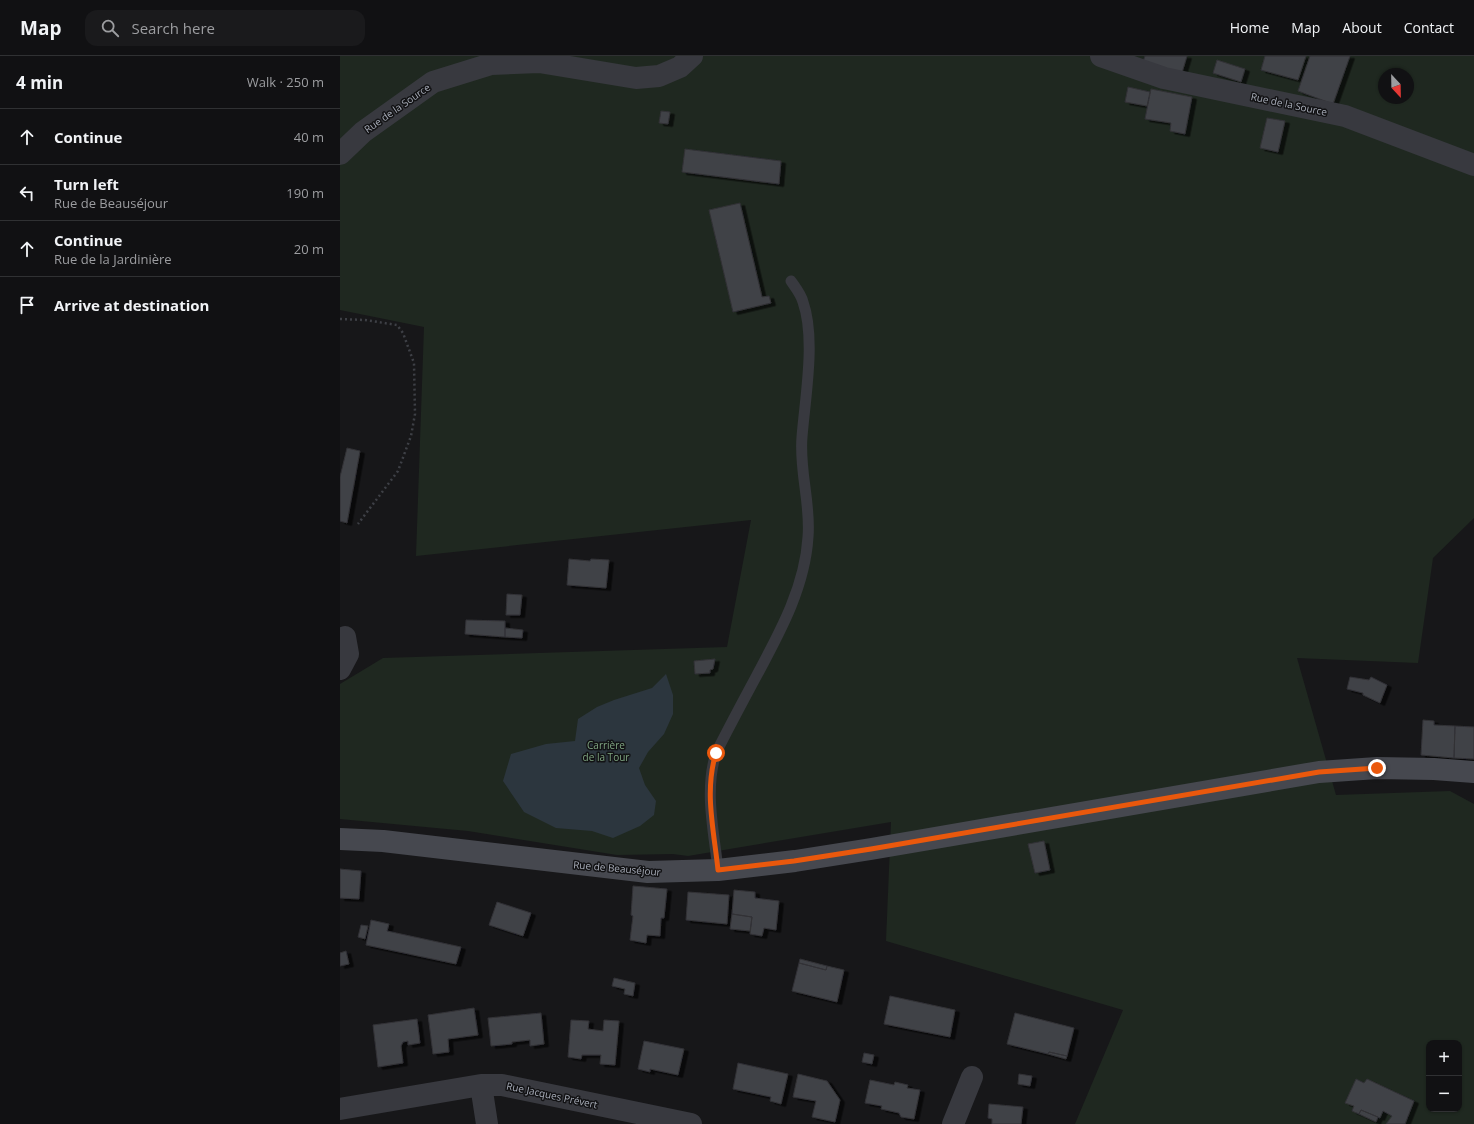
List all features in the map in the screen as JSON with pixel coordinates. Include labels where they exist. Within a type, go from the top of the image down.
[{"type":"street","name":"Rue de la Source","points":[[340,154],[363,132],[433,82],[491,64],[539,62],[636,78],[659,76],[680,67],[692,56]]},
{"type":"street","name":"Rue de la Source","points":[[1101,56],[1164,78],[1345,116],[1474,165]]},
{"type":"street","points":[[340,669],[348,654],[345,637]]},
{"type":"street","name":"Rue de Beauséjour","points":[[340,839],[383,841],[648,872],[718,870],[787,862],[871,849],[1319,772],[1384,768],[1434,769],[1474,772]]},
{"type":"street","points":[[954,1124],[972,1077]]},
{"type":"street","points":[[481,1085],[487,1124]]},
{"type":"street","name":"Rue Jacques Prévert","points":[[340,1109],[481,1085],[502,1085],[691,1124]]},
{"type":"lane","points":[[718,870],[710,803],[711,767],[716,753],[780,632],[796,591],[806,558],[808,536],[807,506],[801,454],[808,365],[808,331],[803,301],[791,281]]},
{"type":"path","points":[[340,319],[365,320],[397,325],[403,333],[414,362],[415,414],[411,436],[405,456],[398,471],[358,524]]},
{"type":"green space","name":"Carrière de la Tour","points":[[340,56],[1474,56],[1474,518],[1433,558],[1418,663],[1297,658],[1336,795],[1450,791],[1474,804],[1474,1124],[1075,1124],[1123,1010],[886,941],[891,822],[688,856],[673,854],[617,855],[468,831],[340,819],[340,684],[383,658],[727,647],[751,520],[416,556],[424,327],[340,310]]},
{"type":"shaded area","points":[[666,674],[673,695],[673,714],[664,734],[648,752],[639,768],[645,785],[656,801],[654,815],[640,826],[613,838],[592,831],[556,828],[524,812],[503,781],[511,754],[546,744],[575,741],[578,719],[597,707],[652,688]]},
{"type":"building","points":[[1145,56],[1187,56],[1181,76],[1142,64]]},
{"type":"building","points":[[1265,56],[1306,56],[1298,80],[1261,70]]},
{"type":"building","points":[[1310,56],[1350,56],[1333,104],[1298,91]]},
{"type":"building","points":[[1217,60],[1245,69],[1241,82],[1213,73]]},
{"type":"building","points":[[1128,87],[1150,92],[1147,106],[1125,102]]},
{"type":"building","points":[[1151,89],[1192,97],[1185,134],[1170,131],[1171,123],[1145,119]]},
{"type":"building","points":[[661,111],[670,112],[668,124],[659,123]]},
{"type":"building","points":[[1267,118],[1285,121],[1278,152],[1260,148]]},
{"type":"building","points":[[685,149],[781,161],[779,184],[682,172]]},
{"type":"building","points":[[740,203],[762,297],[769,296],[771,303],[733,312],[709,210]]},
{"type":"building","points":[[347,448],[360,451],[347,523],[340,521],[340,477]]},
{"type":"building","points":[[569,559],[590,561],[591,559],[609,560],[606,588],[567,585]]},
{"type":"building","points":[[507,594],[522,595],[520,615],[506,615]]},
{"type":"building","points":[[466,620],[505,621],[505,637],[465,634]]},
{"type":"building","points":[[505,628],[523,630],[522,638],[505,637]]},
{"type":"building","points":[[715,659],[713,669],[710,670],[710,673],[695,674],[694,661]]},
{"type":"building","points":[[1350,677],[1369,680],[1371,677],[1387,685],[1380,703],[1363,695],[1363,693],[1347,689]]},
{"type":"building","points":[[1423,720],[1434,721],[1434,725],[1455,726],[1454,758],[1421,755]]},
{"type":"building","points":[[1455,726],[1474,727],[1474,759],[1454,758]]},
{"type":"building","points":[[1044,841],[1050,870],[1035,873],[1028,844]]},
{"type":"building","points":[[340,869],[361,871],[359,899],[340,898]]},
{"type":"building","points":[[633,886],[667,889],[664,918],[661,918],[660,936],[647,935],[646,943],[630,940],[633,916],[631,915]]},
{"type":"building","points":[[734,890],[755,892],[755,898],[779,901],[776,930],[764,928],[762,936],[750,934],[752,917],[732,914]]},
{"type":"building","points":[[688,892],[729,895],[727,924],[686,920]]},
{"type":"building","points":[[497,902],[531,913],[523,936],[489,925]]},
{"type":"building","points":[[732,914],[752,917],[750,931],[730,929]]},
{"type":"building","points":[[371,920],[389,924],[387,931],[461,947],[456,964],[366,945]]},
{"type":"building","points":[[361,925],[368,926],[365,939],[358,937]]},
{"type":"building","points":[[346,951],[349,964],[340,966],[340,953]]},
{"type":"building","points":[[800,959],[827,966],[826,970],[799,963]]},
{"type":"building","points":[[799,963],[826,970],[827,966],[844,970],[837,1002],[792,991]]},
{"type":"building","points":[[614,978],[635,983],[633,996],[624,994],[625,989],[612,986]]},
{"type":"building","points":[[890,996],[955,1010],[950,1037],[884,1024]]},
{"type":"building","points":[[474,1008],[478,1035],[448,1039],[449,1052],[433,1054],[428,1015]]},
{"type":"building","points":[[541,1013],[544,1044],[530,1046],[530,1040],[512,1042],[512,1044],[491,1046],[488,1018]]},
{"type":"building","points":[[1015,1013],[1074,1028],[1067,1056],[1049,1052],[1048,1054],[1007,1044]]},
{"type":"building","points":[[417,1019],[420,1043],[408,1045],[408,1041],[403,1042],[401,1046],[403,1063],[378,1067],[373,1025]]},
{"type":"building","points":[[571,1020],[589,1021],[588,1029],[603,1031],[604,1020],[619,1021],[615,1065],[600,1064],[601,1055],[582,1055],[581,1059],[568,1057]]},
{"type":"building","points":[[644,1041],[684,1049],[678,1075],[650,1069],[650,1072],[638,1069]]},
{"type":"building","points":[[1049,1052],[1067,1056],[1066,1059],[1048,1054]]},
{"type":"building","points":[[864,1053],[874,1055],[872,1064],[862,1062]]},
{"type":"building","points":[[738,1063],[788,1074],[781,1104],[770,1101],[771,1097],[733,1089]]},
{"type":"building","points":[[798,1074],[827,1081],[840,1100],[835,1122],[812,1117],[816,1101],[793,1097]]},
{"type":"building","points":[[1019,1074],[1032,1076],[1030,1086],[1018,1084]]},
{"type":"building","points":[[1356,1079],[1364,1083],[1367,1079],[1414,1101],[1405,1124],[1386,1124],[1392,1116],[1383,1111],[1380,1118],[1361,1110],[1359,1114],[1352,1111],[1354,1106],[1345,1103]]},
{"type":"building","points":[[870,1080],[894,1085],[895,1082],[908,1085],[907,1088],[920,1090],[914,1119],[901,1117],[899,1113],[881,1109],[882,1106],[865,1103]]},
{"type":"building","points":[[989,1104],[1023,1107],[1021,1124],[992,1124],[992,1119],[988,1118]]},
{"type":"building","points":[[1361,1110],[1378,1117],[1376,1122],[1359,1114]]},
{"type":"route","points":[[716,753],[711,767],[710,803],[718,870],[794,861],[871,849],[1319,772],[1377,768]]}]
